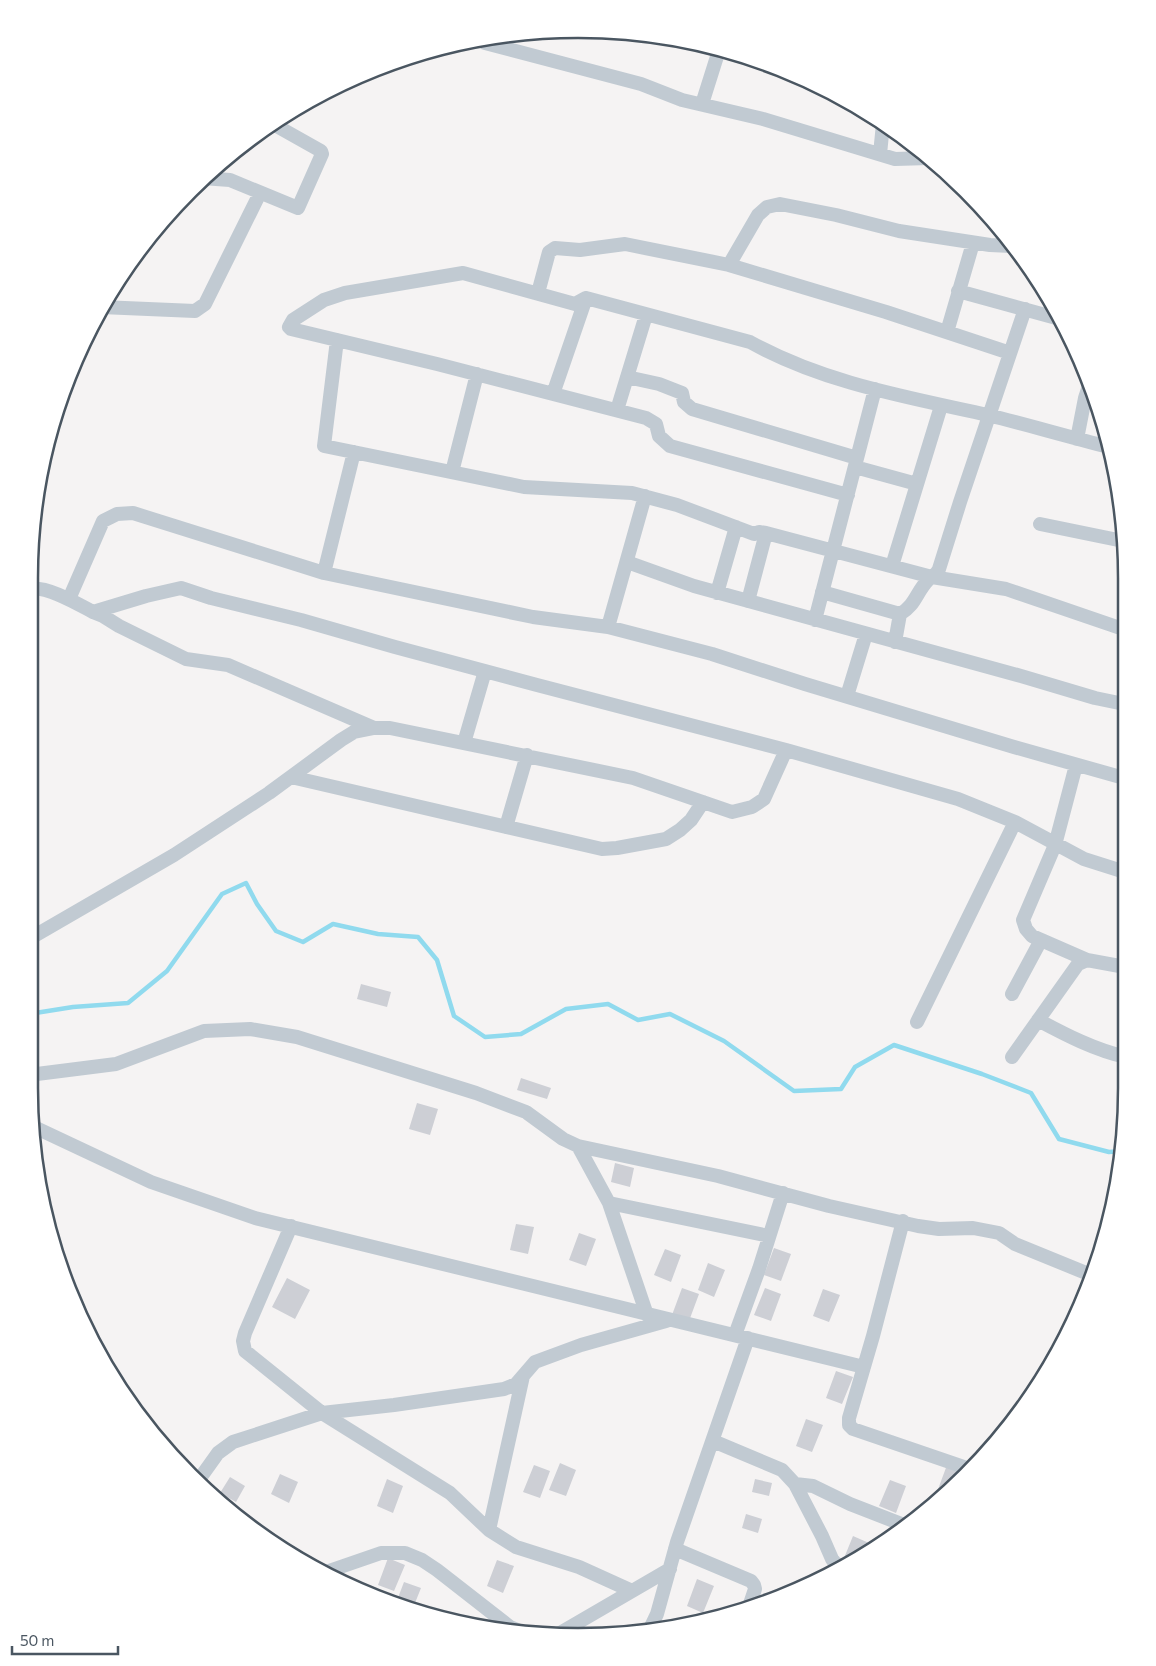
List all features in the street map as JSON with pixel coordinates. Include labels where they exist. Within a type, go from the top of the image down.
[{"type":"street","points":[[492,45],[641,84],[682,100],[763,118],[896,159],[918,158]]},
{"type":"street","points":[[702,104],[717,56]]},
{"type":"street","points":[[215,179],[230,180],[298,208],[322,154],[321,151],[280,128]]},
{"type":"street","points":[[880,154],[882,131]]},
{"type":"street","points":[[110,307],[195,311],[200,309],[205,304],[260,193]]},
{"type":"street","points":[[729,265],[758,215],[767,207],[780,204],[828,213],[899,231],[1004,245]]},
{"type":"street","points":[[946,332],[972,242]]},
{"type":"street","points":[[538,294],[549,252],[555,248],[580,250],[625,244],[729,265],[1010,353]]},
{"type":"street","points":[[848,495],[670,446],[659,436],[656,424],[652,420],[477,374],[291,329],[289,327],[290,323],[324,300],[345,293],[463,272],[575,304],[586,298],[750,342],[772,355],[810,371],[941,406],[1102,445]]},
{"type":"street","points":[[958,291],[1051,317]]},
{"type":"street","points":[[553,394],[586,298]]},
{"type":"street","points":[[822,592],[900,614],[908,610],[927,580],[940,569],[988,416],[1025,309]]},
{"type":"street","points":[[617,410],[646,315]]},
{"type":"street","points":[[337,340],[324,445],[524,487],[632,493],[677,505],[754,534],[759,532],[766,533],[932,577],[1006,589],[1118,627]]},
{"type":"street","points":[[452,472],[477,374]]},
{"type":"street","points":[[627,377],[659,384],[682,392],[684,402],[692,409],[856,462],[917,484]]},
{"type":"street","points":[[815,620],[875,389]]},
{"type":"street","points":[[1077,439],[1086,394]]},
{"type":"street","points":[[892,566],[941,406]]},
{"type":"street","points":[[324,573],[354,452]]},
{"type":"street","points":[[608,627],[645,496]]},
{"type":"street","points":[[70,600],[103,521],[117,514],[134,513],[324,573],[533,617],[608,627],[712,654],[1076,765],[1118,774]]},
{"type":"street","points":[[1040,524],[1117,540]]},
{"type":"street","points":[[717,592],[736,528]]},
{"type":"street","points":[[748,601],[766,533]]},
{"type":"street","points":[[627,562],[694,586],[1095,698],[1118,703]]},
{"type":"street","points":[[38,588],[70,600],[186,659],[228,665],[374,728]]},
{"type":"street","points":[[94,612],[146,596],[181,588],[211,598],[301,620],[485,671],[786,750],[958,799],[1015,822],[1084,859],[1118,870]]},
{"type":"street","points":[[895,642],[900,614]]},
{"type":"street","points":[[846,696],[866,634]]},
{"type":"street","points":[[464,743],[485,671]]},
{"type":"street","points":[[38,935],[174,855],[291,777],[354,732],[374,728],[390,728],[632,778],[732,812],[752,807],[764,799],[786,750]]},
{"type":"street","points":[[506,826],[527,756]]},
{"type":"street","points":[[1076,765],[1055,845],[1023,920],[1026,929],[1041,940],[1087,960],[1118,966]]},
{"type":"street","points":[[291,777],[602,849],[666,839],[691,820],[703,802]]},
{"type":"street","points":[[917,1022],[1015,822]]},
{"type":"street","points":[[1012,994],[1041,940]]},
{"type":"street","points":[[1012,1057],[1078,964],[1087,960]]},
{"type":"street","points":[[1038,1020],[1075,1039],[1118,1056]]},
{"type":"street","points":[[38,1074],[116,1064],[204,1031],[250,1029],[297,1038],[476,1093],[526,1112],[563,1139],[578,1146],[718,1176],[864,1215],[939,1229],[973,1228],[999,1233],[1015,1244],[1086,1273]]},
{"type":"street","points":[[40,1130],[151,1182],[255,1218],[864,1367]]},
{"type":"street","points":[[578,1146],[608,1203],[647,1315]]},
{"type":"street","points":[[652,1623],[657,1614],[675,1549],[713,1441],[769,1236],[783,1193]]},
{"type":"street","points":[[608,1203],[769,1236]]},
{"type":"street","points":[[903,1221],[874,1336],[849,1418],[849,1425],[853,1429],[963,1467]]},
{"type":"street","points":[[291,1226],[245,1333],[243,1341],[245,1351],[322,1413],[450,1493],[489,1530],[516,1547],[579,1567],[632,1591]]},
{"type":"street","points":[[202,1475],[218,1453],[233,1442],[322,1413],[394,1406],[504,1390],[516,1384],[535,1362],[581,1345],[668,1320]]},
{"type":"street","points":[[489,1530],[523,1376]]},
{"type":"street","points":[[713,1441],[782,1470],[795,1484],[835,1563]]},
{"type":"street","points":[[795,1484],[813,1486],[850,1504],[899,1523]]},
{"type":"street","points":[[675,1549],[751,1581],[755,1589],[751,1600]]},
{"type":"street","points":[[333,1570],[381,1553],[405,1554],[422,1560],[506,1624]]},
{"type":"street","points":[[568,1628],[670,1569]]},
{"type":"building","points":[[361,984],[391,992],[387,1007],[357,999]]},
{"type":"building","points":[[521,1078],[551,1088],[547,1099],[517,1090]]},
{"type":"building","points":[[417,1103],[438,1109],[430,1135],[409,1129]]},
{"type":"building","points":[[615,1163],[634,1168],[630,1187],[611,1182]]},
{"type":"building","points":[[516,1224],[534,1227],[528,1254],[510,1250]]},
{"type":"building","points":[[579,1233],[596,1239],[586,1266],[569,1260]]},
{"type":"building","points":[[774,1248],[791,1254],[781,1281],[764,1275]]},
{"type":"building","points":[[665,1249],[681,1255],[671,1282],[654,1275]]},
{"type":"building","points":[[708,1263],[725,1270],[714,1297],[698,1290]]},
{"type":"building","points":[[287,1278],[310,1290],[295,1319],[272,1307]]},
{"type":"building","points":[[682,1288],[699,1294],[689,1321],[672,1315]]},
{"type":"building","points":[[765,1288],[781,1294],[771,1321],[754,1315]]},
{"type":"building","points":[[823,1289],[840,1295],[829,1322],[813,1316]]},
{"type":"building","points":[[836,1371],[853,1377],[842,1404],[826,1398]]},
{"type":"building","points":[[806,1419],[823,1425],[812,1452],[796,1446]]},
{"type":"building","points":[[560,1463],[576,1470],[566,1496],[549,1490]]},
{"type":"building","points":[[534,1465],[550,1471],[540,1498],[523,1492]]},
{"type":"building","points":[[947,1465],[960,1470],[960,1470],[937,1491]]},
{"type":"building","points":[[280,1474],[298,1482],[289,1503],[271,1494]]},
{"type":"building","points":[[230,1477],[245,1486],[236,1502],[220,1492]]},
{"type":"building","points":[[387,1479],[403,1486],[393,1513],[377,1506]]},
{"type":"building","points":[[755,1479],[772,1483],[769,1496],[752,1492]]},
{"type":"building","points":[[890,1480],[906,1486],[896,1513],[879,1506]]},
{"type":"building","points":[[746,1514],[762,1519],[758,1533],[742,1528]]},
{"type":"building","points":[[853,1536],[869,1543],[848,1556],[844,1558]]},
{"type":"building","points":[[388,1558],[405,1565],[394,1591],[378,1585]]},
{"type":"building","points":[[497,1560],[514,1566],[503,1593],[487,1586]]},
{"type":"building","points":[[697,1579],[714,1586],[703,1613],[687,1606]]},
{"type":"building","points":[[404,1582],[421,1588],[415,1603],[398,1598]]},
{"type":"waterway","points":[[38,1013],[73,1007],[128,1003],[167,971],[222,894],[246,883],[257,904],[276,931],[303,942],[333,924],[378,934],[418,937],[437,960],[454,1016],[485,1037],[521,1034],[566,1009],[608,1004],[638,1020],[670,1014],[724,1041],[794,1091],[841,1089],[855,1067],[894,1045],[982,1074],[1031,1093],[1059,1139],[1109,1152],[1115,1152]]}]
